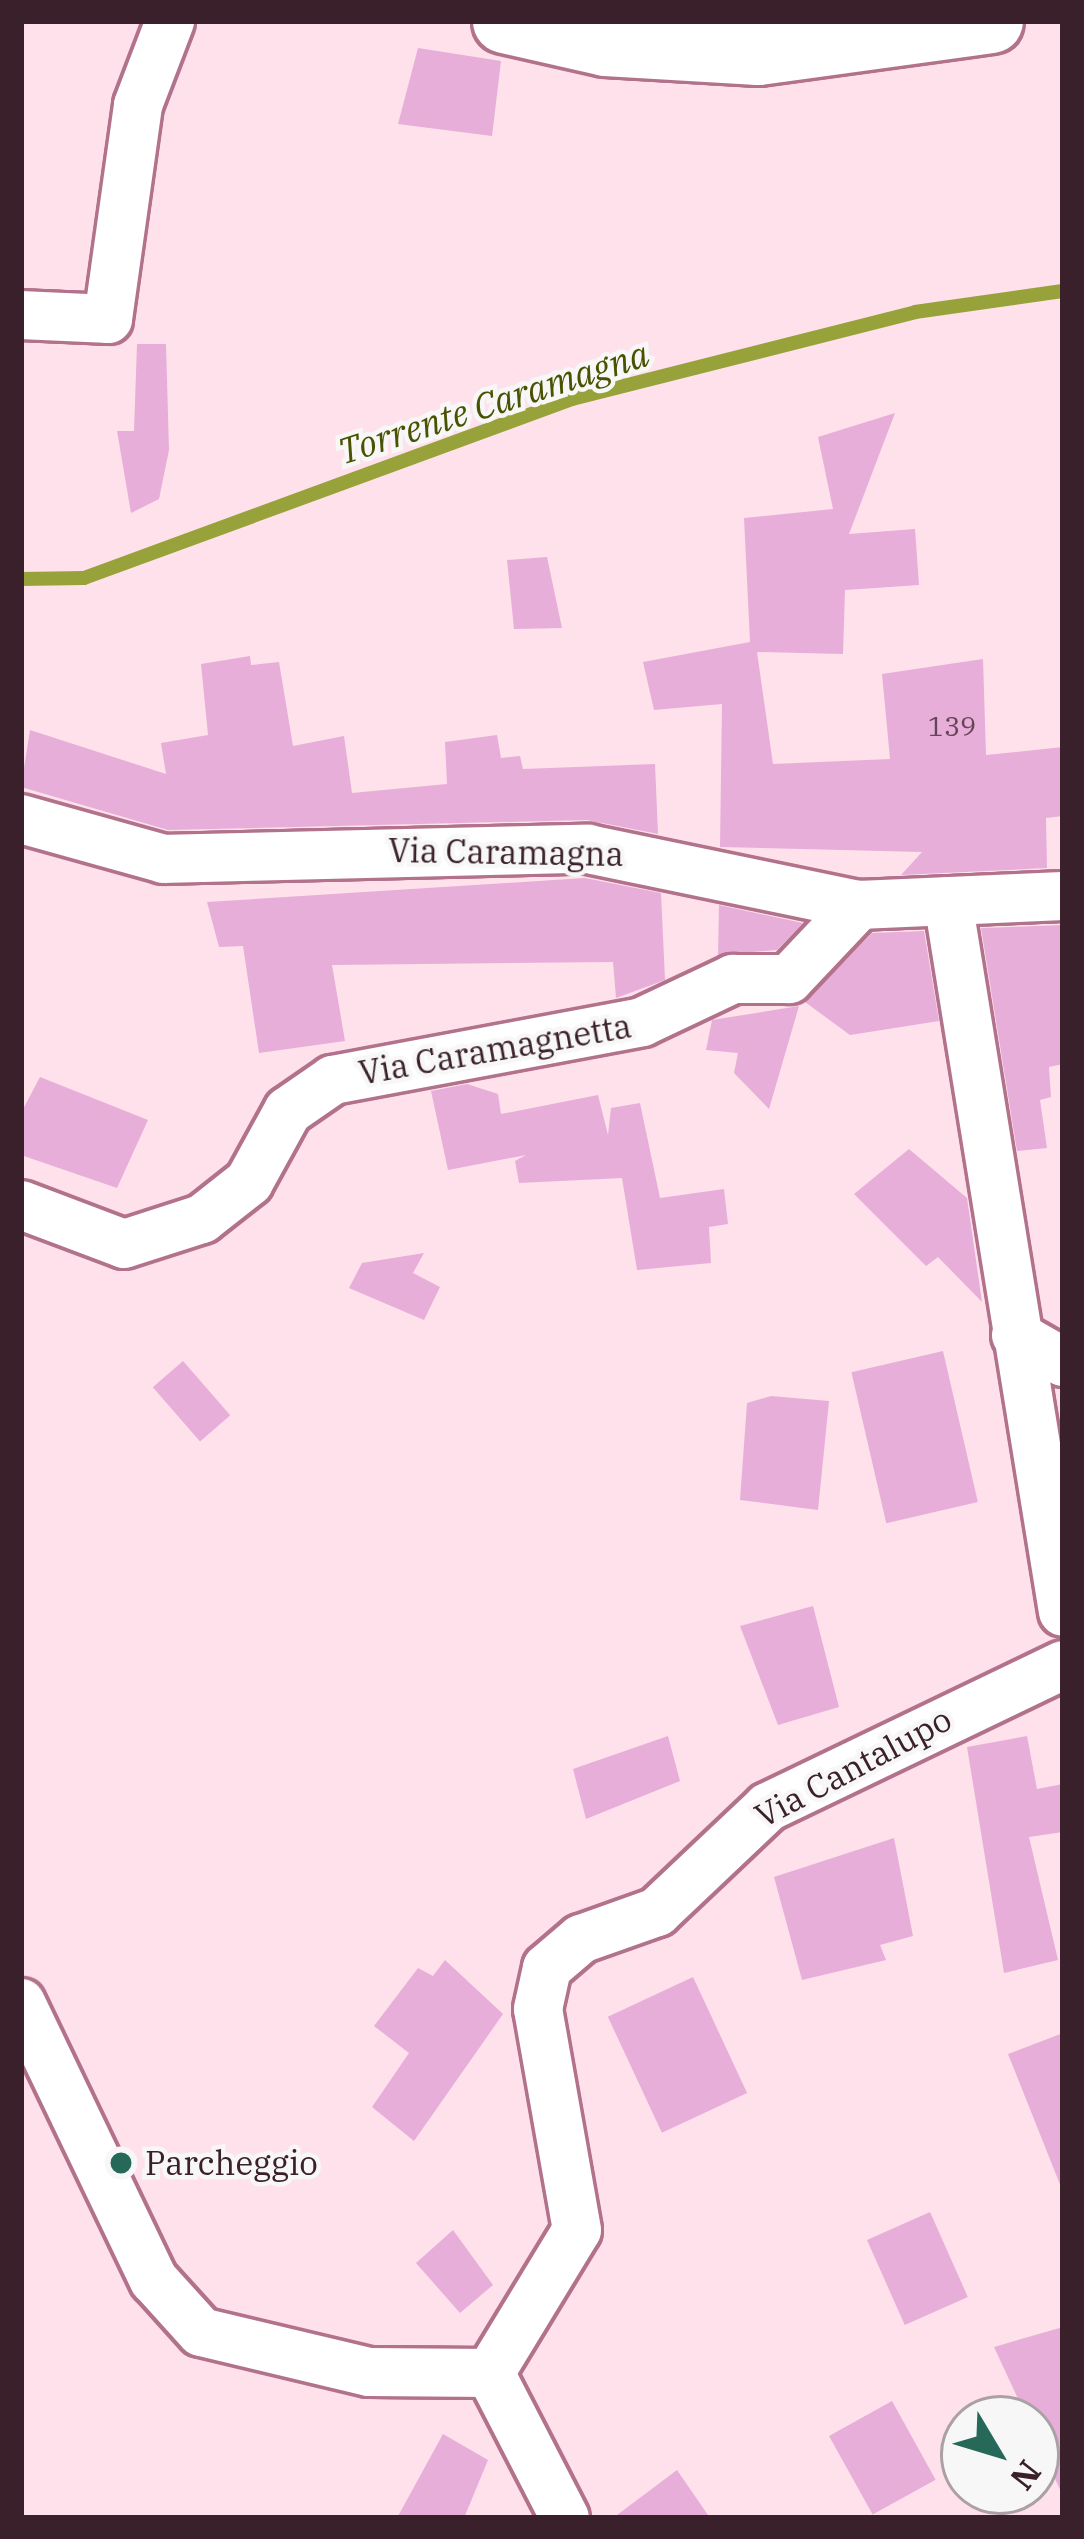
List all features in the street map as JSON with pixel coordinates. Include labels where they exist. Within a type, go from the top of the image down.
[{"type":"main road","points":[[504,21],[605,44],[758,53],[991,21]]},
{"type":"street","points":[[21,315],[108,319],[137,105],[170,21]]},
{"type":"street","name":"Via Caramagna","points":[[21,819],[164,859],[588,849],[859,905],[1063,896]]},
{"type":"street","points":[[948,902],[1063,1612]]},
{"type":"street","name":"Via Caramagnetta","points":[[21,1205],[124,1244],[202,1219],[249,1182],[288,1111],[333,1080],[642,1022],[733,979],[789,980],[859,905]]},
{"type":"street","points":[[1016,1335],[1063,1362]]},
{"type":"street","name":"Via Cantalupo","points":[[490,2373],[577,2230],[538,2009],[556,1957],[657,1912],[768,1807],[1063,1665]]},
{"type":"street","points":[[21,2003],[154,2280],[201,2332],[369,2372],[490,2373],[565,2518]]},
{"type":"building","points":[[418,48],[501,61],[492,136],[398,124]]},
{"type":"building","points":[[137,344],[166,344],[169,450],[159,499],[131,513],[117,431],[134,431]]},
{"type":"building","points":[[895,413],[849,534],[915,529],[919,585],[845,590],[843,654],[757,652],[773,764],[890,759],[882,674],[983,659],[986,755],[1063,747],[1063,816],[1046,818],[1047,868],[901,875],[922,852],[720,847],[722,704],[654,710],[643,662],[750,642],[744,518],[833,509],[818,437]]},
{"type":"building","points":[[547,557],[562,628],[514,629],[507,560]]},
{"type":"building","points":[[250,656],[251,665],[279,662],[293,746],[344,736],[352,793],[447,784],[445,742],[497,735],[501,758],[520,756],[523,769],[655,764],[658,834],[587,820],[168,830],[21,787],[30,730],[166,774],[161,743],[208,735],[201,664]]},
{"type":"building","points":[[585,878],[661,893],[665,980],[616,998],[613,962],[332,965],[345,1041],[259,1053],[243,946],[219,947],[207,902]]},
{"type":"building","points":[[719,905],[803,923],[777,950],[718,955]]},
{"type":"building","points":[[1063,925],[1063,1064],[1049,1067],[1051,1097],[1040,1100],[1047,1148],[1017,1151],[981,928]]},
{"type":"building","points":[[924,931],[939,1021],[850,1035],[805,1002],[872,933]]},
{"type":"building","points":[[799,1006],[769,1109],[734,1073],[738,1053],[706,1050],[712,1020]]},
{"type":"building","points":[[40,1077],[148,1120],[117,1188],[21,1155],[21,1113]]},
{"type":"building","points":[[467,1084],[498,1094],[501,1114],[598,1095],[608,1135],[611,1108],[640,1103],[660,1198],[724,1189],[728,1224],[709,1227],[711,1263],[637,1270],[622,1178],[519,1183],[515,1161],[526,1155],[448,1170],[431,1091]]},
{"type":"building","points":[[909,1149],[967,1198],[982,1302],[938,1257],[926,1266],[854,1194]]},
{"type":"building","points":[[424,1253],[413,1273],[440,1287],[424,1320],[349,1288],[362,1263]]},
{"type":"building","points":[[943,1351],[978,1502],[886,1523],[851,1372]]},
{"type":"building","points":[[183,1361],[230,1415],[200,1442],[153,1387]]},
{"type":"building","points":[[771,1396],[829,1401],[818,1510],[740,1500],[747,1403]]},
{"type":"building","points":[[813,1606],[839,1707],[778,1725],[740,1626]]},
{"type":"building","points":[[668,1736],[680,1781],[586,1819],[573,1769]]},
{"type":"building","points":[[1027,1736],[1037,1789],[1063,1784],[1063,1832],[1029,1837],[1058,1960],[1004,1973],[967,1747]]},
{"type":"building","points":[[894,1838],[913,1936],[880,1945],[886,1960],[802,1980],[774,1877]]},
{"type":"building","points":[[445,1960],[503,2014],[414,2141],[372,2107],[409,2053],[374,2026],[418,1968],[433,1976]]},
{"type":"building","points":[[693,1977],[747,2093],[662,2133],[608,2017]]},
{"type":"building","points":[[1063,2033],[1063,2187],[1061,2187],[1008,2054]]},
{"type":"building","points":[[930,2212],[968,2297],[905,2325],[867,2240]]},
{"type":"building","points":[[453,2230],[493,2285],[460,2313],[416,2263]]},
{"type":"building","points":[[1063,2327],[1063,2496],[1060,2395],[1016,2395],[994,2347]]},
{"type":"building","points":[[892,2401],[936,2480],[873,2515],[829,2436]]},
{"type":"building","points":[[443,2434],[488,2460],[464,2518],[397,2518]]},
{"type":"building","points":[[677,2470],[710,2518],[613,2518]]},
{"type":"waterway","name":"Torrente Caramagna","points":[[21,579],[84,578],[572,399],[915,312],[1063,291]]},
{"type":"place","name":"Parcheggio","points":[[121,2163]]}]
